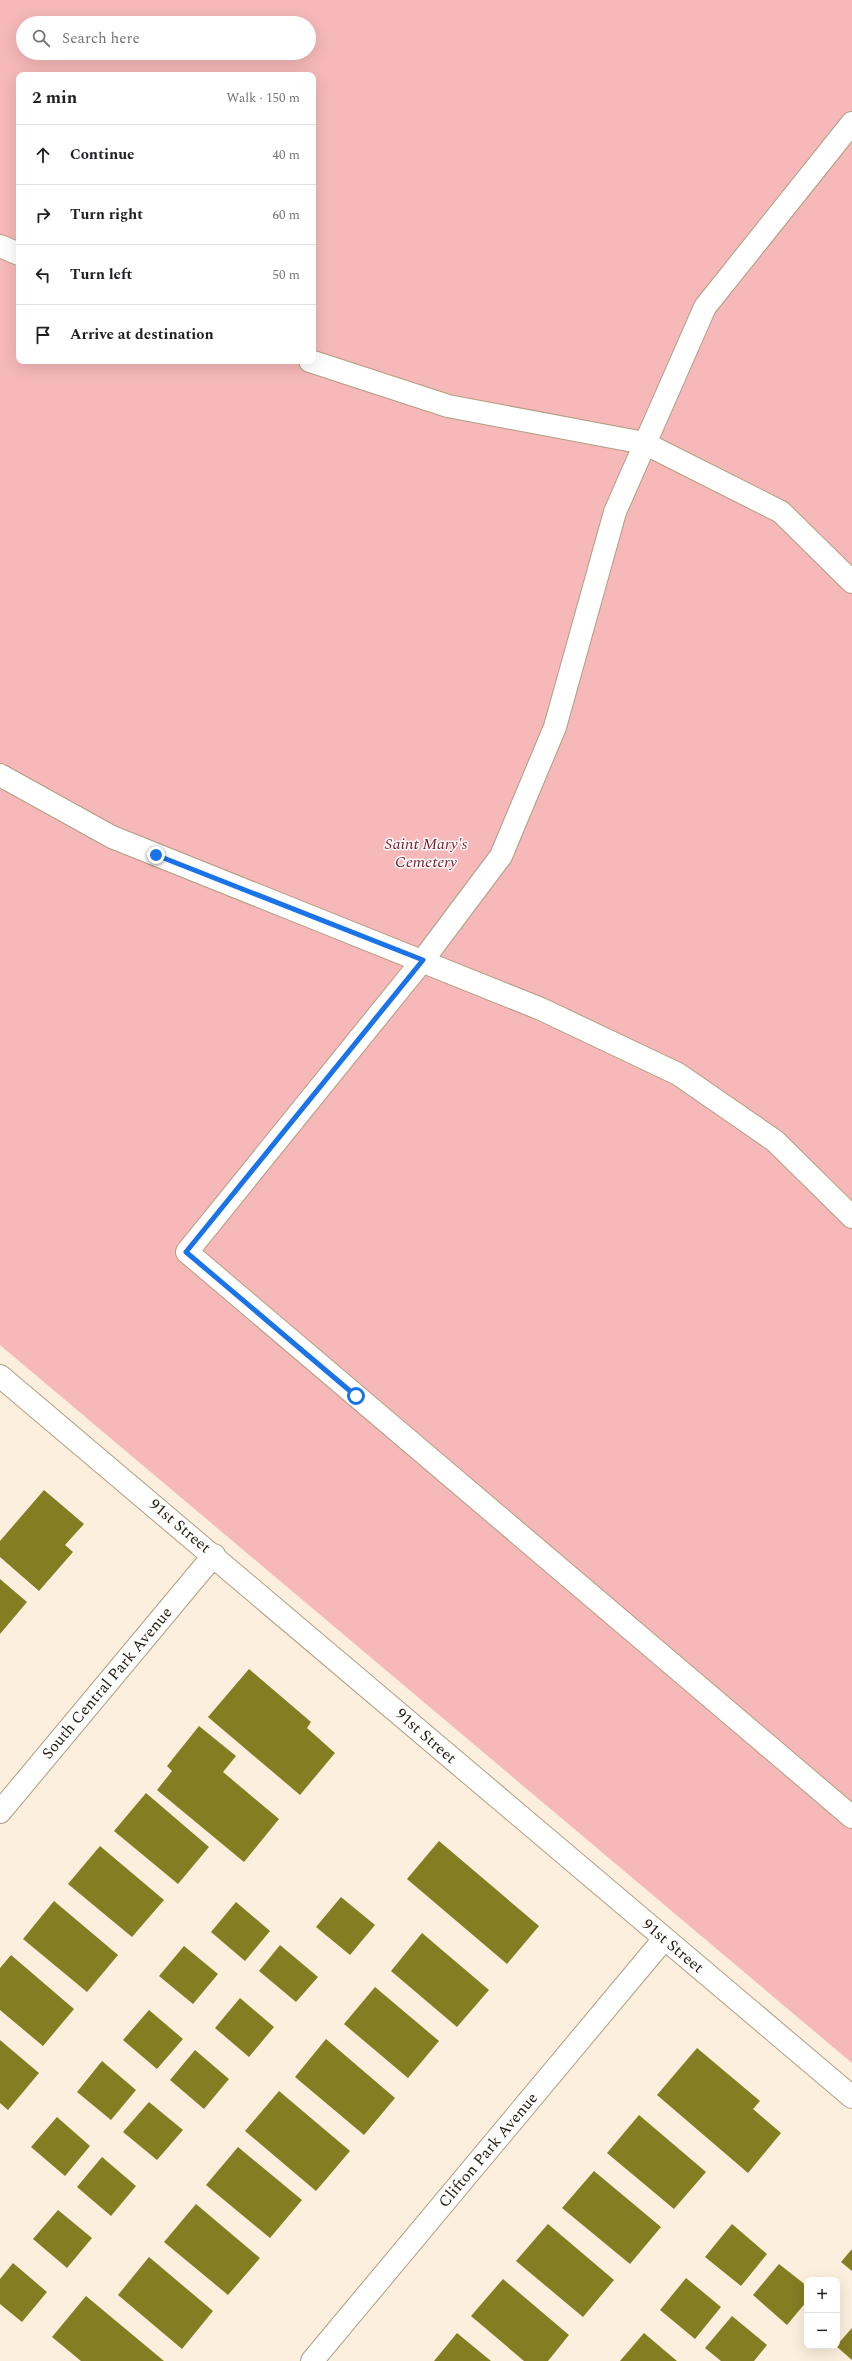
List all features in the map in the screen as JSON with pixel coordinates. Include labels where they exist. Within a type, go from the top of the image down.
[{"type":"street","points":[[852,123],[705,307],[615,512],[555,727],[504,849],[423,960],[186,1252],[852,1817]]},
{"type":"street","points":[[0,246],[16,253]]},
{"type":"street","points":[[316,363],[448,406],[644,443],[781,512],[852,582]]},
{"type":"street","points":[[0,775],[112,837],[423,960],[541,1009],[678,1074],[775,1142],[852,1217]]},
{"type":"street","name":"91st Street","points":[[0,1376],[214,1555],[664,1939],[852,2097]]},
{"type":"street","name":"South Central Park Avenue","points":[[0,1812],[214,1555]]},
{"type":"street","name":"Clifton Park Avenue","points":[[312,2361],[664,1939]]},
{"type":"green space","name":"Saint Mary's Cemetery","points":[[0,0],[852,0],[852,2063],[0,1345]]},
{"type":"building","points":[[44,1490],[84,1524],[65,1545],[73,1552],[39,1591],[0,1557],[0,1541]]},
{"type":"building","points":[[0,1579],[27,1602],[0,1634]]},
{"type":"building","points":[[249,1669],[311,1722],[307,1728],[335,1753],[300,1795],[208,1717]]},
{"type":"building","points":[[199,1726],[236,1756],[223,1772],[279,1819],[244,1862],[157,1790],[172,1771],[167,1766]]},
{"type":"building","points":[[146,1793],[209,1847],[178,1884],[114,1831]]},
{"type":"building","points":[[439,1841],[539,1926],[507,1964],[407,1879]]},
{"type":"building","points":[[100,1846],[164,1900],[132,1937],[68,1884]]},
{"type":"building","points":[[341,1897],[375,1925],[350,1955],[316,1927]]},
{"type":"building","points":[[54,1901],[118,1955],[87,1992],[23,1939]]},
{"type":"building","points":[[236,1902],[270,1931],[245,1961],[211,1932]]},
{"type":"building","points":[[422,1933],[489,1990],[457,2027],[391,1971]]},
{"type":"building","points":[[280,1945],[318,1977],[296,2002],[259,1971]]},
{"type":"building","points":[[184,1946],[218,1974],[193,2004],[159,1976]]},
{"type":"building","points":[[11,1955],[74,2009],[43,2046],[0,2010],[0,1968]]},
{"type":"building","points":[[375,1987],[439,2041],[408,2078],[344,2024]]},
{"type":"building","points":[[240,1998],[274,2027],[249,2057],[215,2028]]},
{"type":"building","points":[[149,2010],[183,2039],[157,2069],[123,2040]]},
{"type":"building","points":[[326,2039],[395,2098],[364,2135],[295,2077]]},
{"type":"building","points":[[0,2040],[39,2073],[8,2110],[0,2103]]},
{"type":"building","points":[[697,2048],[760,2101],[753,2109],[781,2133],[748,2173],[657,2095]]},
{"type":"building","points":[[195,2050],[229,2079],[204,2109],[170,2080]]},
{"type":"building","points":[[102,2061],[136,2090],[111,2120],[77,2092]]},
{"type":"building","points":[[279,2091],[350,2151],[316,2191],[245,2131]]},
{"type":"building","points":[[149,2102],[183,2130],[157,2160],[123,2132]]},
{"type":"building","points":[[639,2115],[706,2172],[674,2209],[607,2153]]},
{"type":"building","points":[[57,2117],[90,2146],[65,2176],[31,2147]]},
{"type":"building","points":[[238,2147],[302,2200],[270,2238],[206,2185]]},
{"type":"building","points":[[102,2157],[136,2186],[111,2216],[77,2187]]},
{"type":"building","points":[[594,2171],[661,2227],[630,2264],[562,2208]]},
{"type":"building","points":[[196,2204],[260,2258],[228,2295],[164,2242]]},
{"type":"building","points":[[58,2210],[92,2238],[67,2268],[33,2239]]},
{"type":"building","points":[[548,2224],[614,2280],[583,2317],[516,2261]]},
{"type":"building","points":[[732,2224],[767,2254],[741,2286],[705,2257]]},
{"type":"building","points":[[852,2249],[852,2271],[841,2262]]},
{"type":"building","points":[[149,2257],[213,2311],[182,2349],[118,2295]]},
{"type":"building","points":[[13,2263],[47,2292],[22,2322],[0,2304],[0,2279]]},
{"type":"building","points":[[779,2264],[804,2284],[804,2305],[787,2325],[753,2295]]},
{"type":"building","points":[[686,2278],[721,2307],[695,2339],[660,2310]]},
{"type":"building","points":[[503,2279],[569,2335],[548,2361],[524,2361],[471,2316]]},
{"type":"building","points":[[86,2296],[164,2361],[81,2361],[52,2337]]},
{"type":"building","points":[[732,2316],[767,2345],[754,2361],[721,2361],[705,2348]]},
{"type":"building","points":[[852,2328],[852,2360],[839,2349],[840,2342]]},
{"type":"building","points":[[457,2333],[491,2361],[434,2361]]},
{"type":"building","points":[[644,2333],[677,2361],[620,2361]]},
{"type":"route","points":[[156,855],[423,960],[186,1252],[356,1396]]}]
